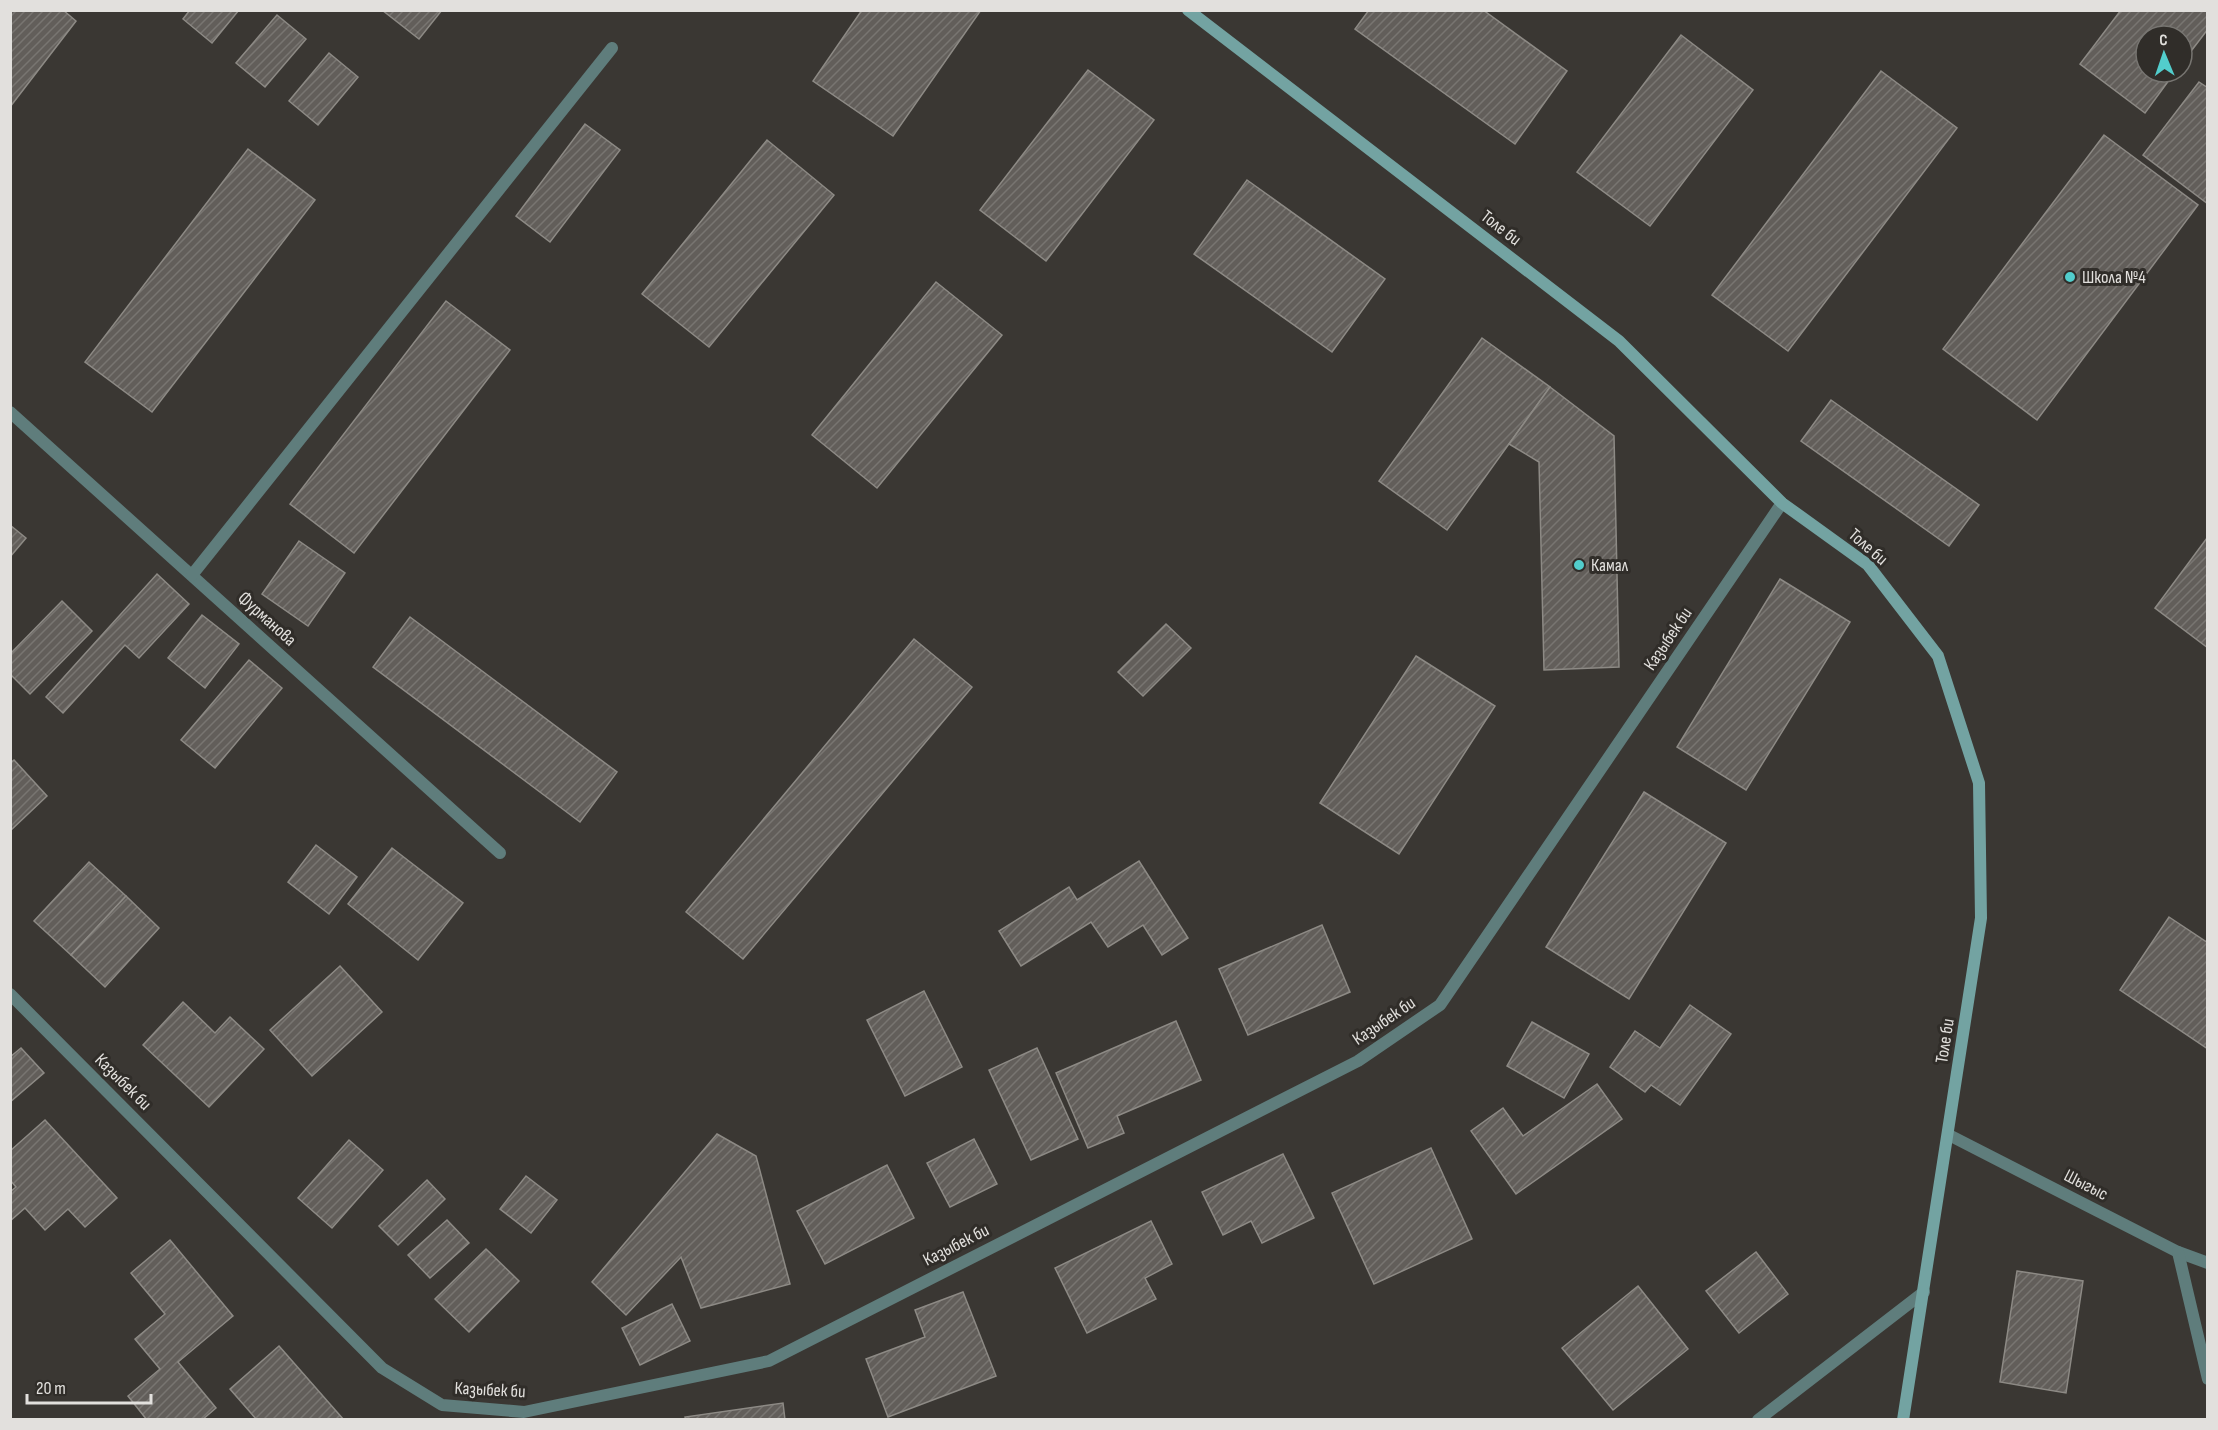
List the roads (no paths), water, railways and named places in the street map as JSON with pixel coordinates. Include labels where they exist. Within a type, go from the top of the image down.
[{"type":"main road","name":"Толе би","points":[[1188,10],[1618,341],[1782,503],[1868,565],[1938,656],[1978,783],[1981,918],[1903,1419]]},
{"type":"street","points":[[192,575],[612,48]]},
{"type":"street","name":"Фурманова","points":[[10,412],[500,853]]},
{"type":"street","name":"Казыбек би","points":[[10,994],[382,1368],[442,1405],[524,1412],[769,1361],[1358,1061],[1440,1005],[1782,503]]},
{"type":"street","name":"Шыгыс","points":[[1948,1135],[2178,1252],[2208,1263]]},
{"type":"street","points":[[2178,1252],[2208,1379]]},
{"type":"street","points":[[1758,1419],[1924,1292]]},
{"type":"place","name":"Школа №4","points":[[2070,277]]},
{"type":"place","name":"Камал","points":[[1579,565]]}]
